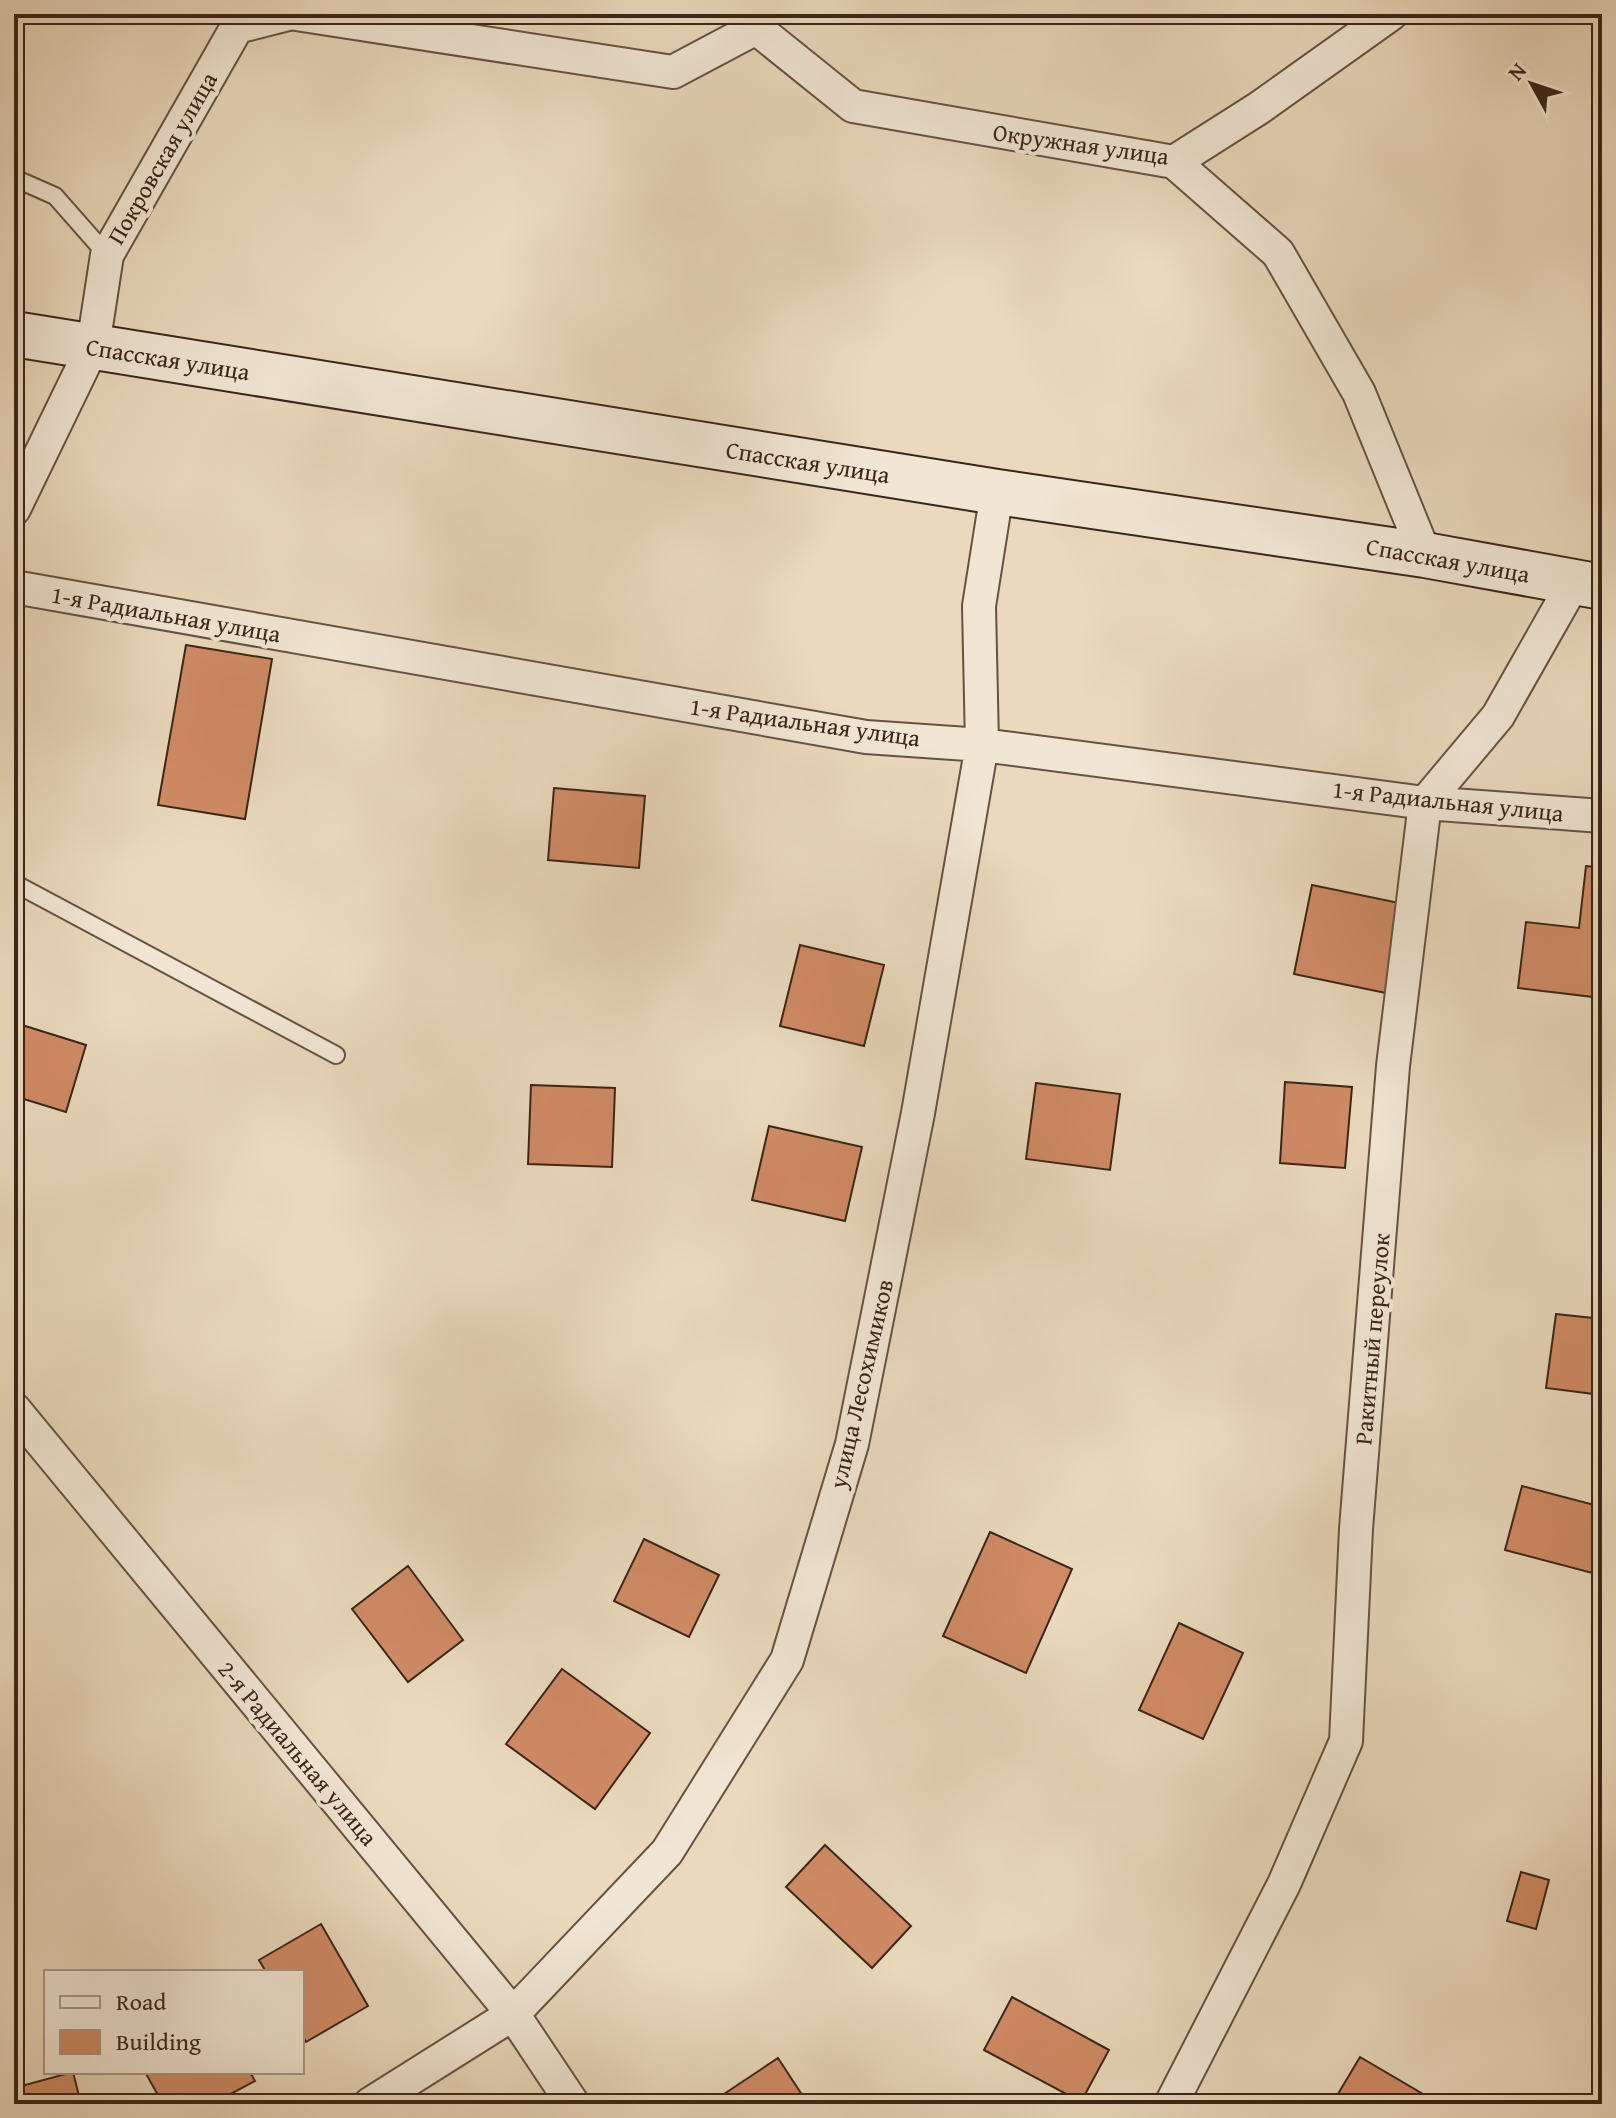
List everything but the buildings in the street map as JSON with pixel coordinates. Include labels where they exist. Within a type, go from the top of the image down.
[{"type":"street","name":"Покровская улица","points":[[93,346],[107,255],[237,27],[288,14]]},
{"type":"street","points":[[296,14],[673,72],[757,21]]},
{"type":"street","name":"Окружная улица","points":[[757,21],[853,106],[1174,162],[1259,108],[1391,14]]},
{"type":"street","points":[[1174,162],[1278,253],[1359,393],[1425,555]]},
{"type":"street","name":"Спасская улица","points":[[14,334],[997,492],[1425,555],[1588,585]]},
{"type":"street","points":[[14,509],[93,346]]},
{"type":"street","name":"улица Лесохимиков","points":[[370,2104],[513,2014],[667,1852],[787,1660],[852,1444],[918,1113],[982,745],[979,606],[997,492]]},
{"type":"street","points":[[1425,803],[1498,716],[1588,585]]},
{"type":"street","name":"1-я Радиальная улица","points":[[14,587],[866,737],[982,745],[1425,803],[1602,816]]},
{"type":"street","name":"Ракитный переулок","points":[[1171,2104],[1284,1884],[1346,1741],[1356,1529],[1393,1066],[1425,803]]},
{"type":"street","name":"2-я Радиальная улица","points":[[14,1409],[513,2014],[573,2104]]},
{"type":"lane","points":[[14,178],[55,196],[107,255]]},
{"type":"lane","points":[[14,883],[336,1055]]}]
